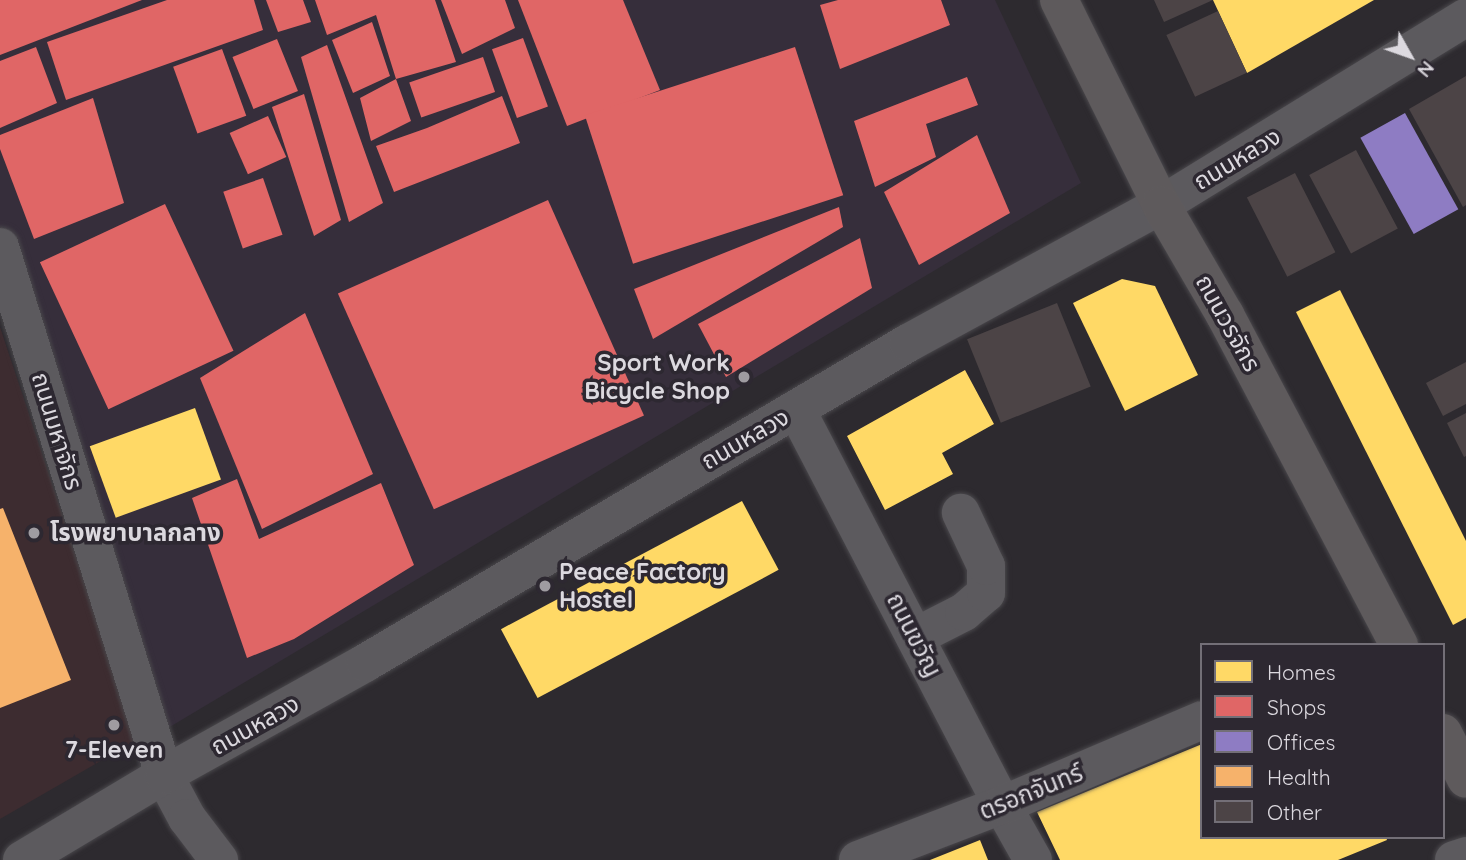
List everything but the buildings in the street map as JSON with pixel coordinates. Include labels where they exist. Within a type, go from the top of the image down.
[{"type":"main road","name":"ถนนวรจักร","points":[[1059,0],[1161,205],[1224,315],[1391,642]]},
{"type":"main road","points":[[1445,737],[1466,779]]},
{"type":"street","name":"ถนนหลวง","points":[[22,860],[164,775],[365,663],[908,343],[1161,205],[1466,17]]},
{"type":"street","name":"ถนนมหาจักร","points":[[0,247],[164,775],[187,818],[219,860]]},
{"type":"street","name":"ถนนขวัญ","points":[[796,409],[1033,860]]},
{"type":"street","points":[[915,637],[964,612],[986,593],[986,566],[961,513]]},
{"type":"street","name":"ตรอกจันทร์","points":[[858,860],[1002,805],[1200,721]]},
{"type":"street","points":[[1454,860],[1466,856]]},
{"type":"shaded area","points":[[0,0],[995,0],[1081,183],[168,728],[0,231]]},
{"type":"shaded area","name":"โรงพยาบาลกลาง","points":[[0,327],[137,740],[0,819]]},
{"type":"place","name":"Sport Work Bicycle Shop","points":[[744,377]]},
{"type":"place","name":"โรงพยาบาลกลาง","points":[[34,533]]},
{"type":"place","name":"Peace Factory Hostel","points":[[545,586]]},
{"type":"place","name":"7-Eleven","points":[[114,725]]}]
